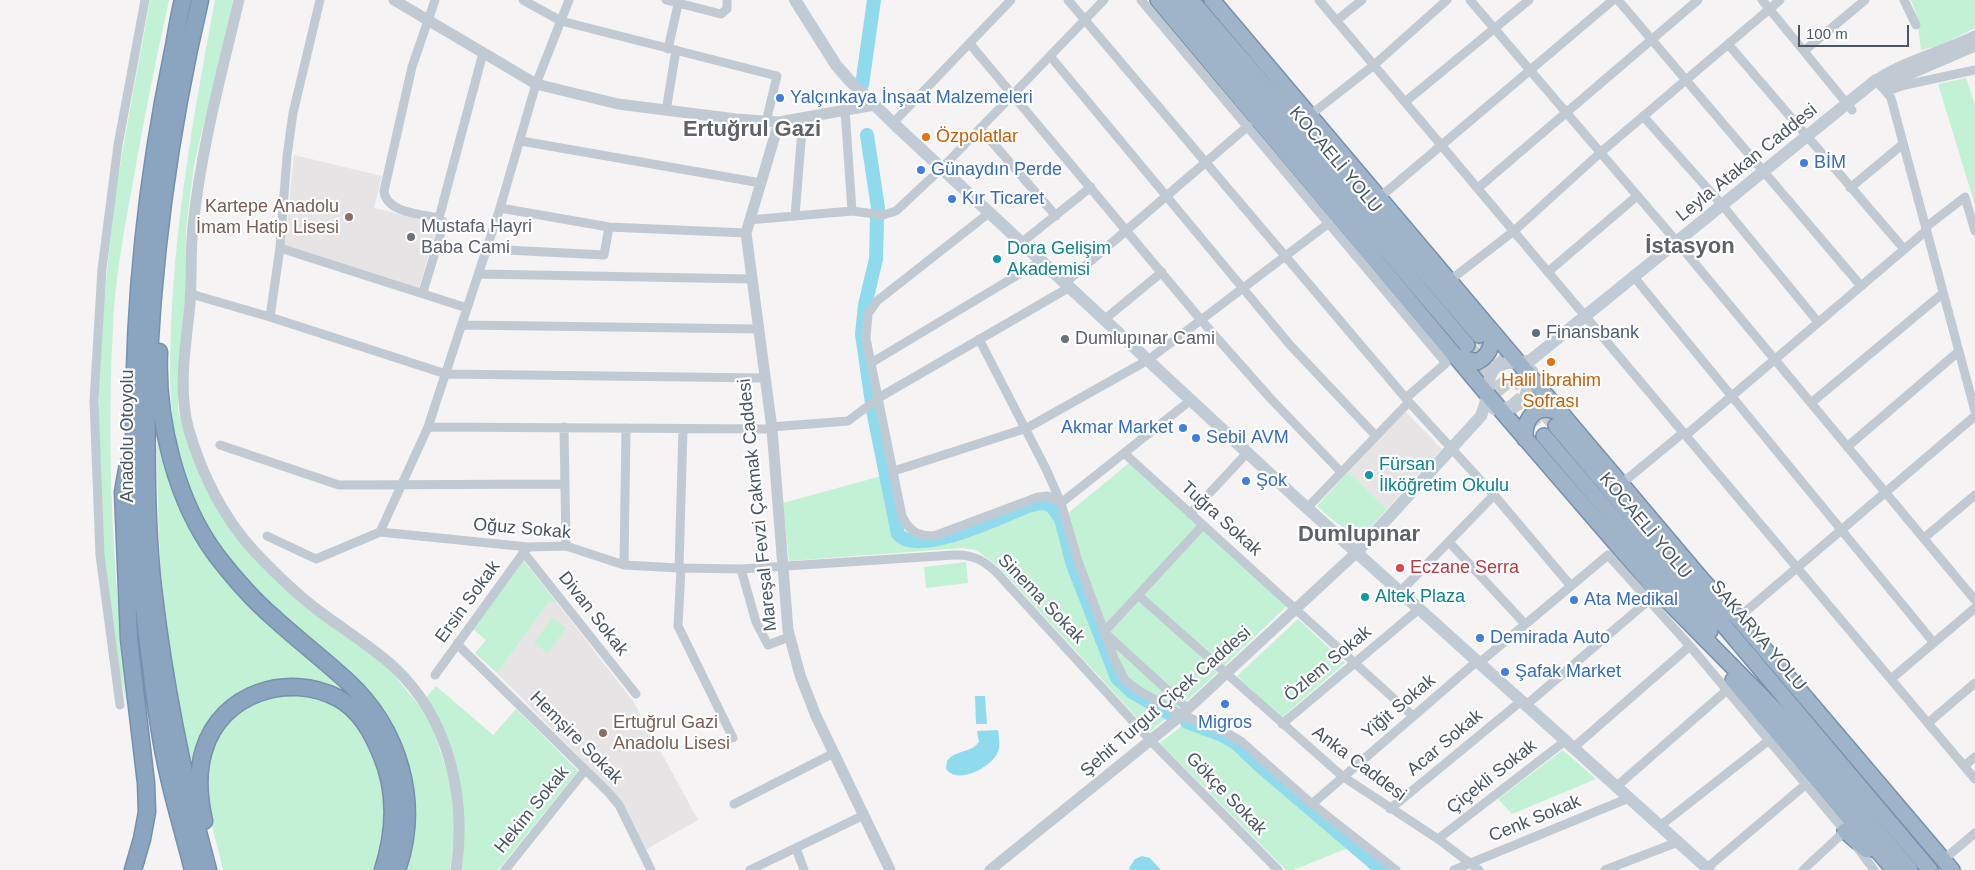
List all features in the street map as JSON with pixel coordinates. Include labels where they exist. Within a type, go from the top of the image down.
[{"type":"highway","name":"Anadolu Otoyolu","points":[[183,0],[163,100],[147,210],[140,276],[134,429],[138,561],[157,713],[165,759],[193,870]]},
{"type":"highway","name":"Anadolu Otoyolu","points":[[200,0],[181,79],[160,225],[149,353],[146,439],[147,499],[152,578],[188,795],[208,870]]},
{"type":"highway","points":[[1158,0],[1487,394],[1651,584],[1892,870]]},
{"type":"highway","name":"KOCAELİ YOLU","points":[[1174,0],[1467,345]]},
{"type":"highway","points":[[1191,0],[1479,335]]},
{"type":"highway","points":[[1212,0],[1482,319],[1506,346],[1531,364],[1560,421]]},
{"type":"highway","points":[[160,225],[163,280],[159,364],[162,403],[174,467],[181,490],[216,554],[247,591],[272,617],[348,681],[382,722],[396,751],[405,783],[408,816],[405,842],[398,870]]},
{"type":"highway","points":[[1455,356],[1477,362],[1486,356],[1491,346],[1491,335],[1482,319]]},
{"type":"highway","points":[[1525,439],[1527,422],[1535,413],[1549,409],[1621,484],[1704,582],[1738,618],[1948,865]]},
{"type":"highway","name":"SAKARYA YOLU","points":[[1560,421],[1797,722],[1890,822],[1930,870]]},
{"type":"highway","points":[[133,870],[147,812],[146,782],[129,639],[123,492],[134,429]]},
{"type":"highway","name":"KOCAELİ YOLU","points":[[1544,436],[1797,722],[1910,870]]},
{"type":"highway","points":[[1704,582],[1797,722]]},
{"type":"highway","points":[[1651,584],[1797,722]]},
{"type":"highway","points":[[215,870],[202,811],[200,792],[201,762],[204,748],[221,720],[242,700],[263,690],[296,686],[313,689],[339,698],[357,713],[372,732],[386,766],[392,794],[391,835],[383,870]]},
{"type":"highway","points":[[1810,703],[1870,788],[1890,822]]},
{"type":"highway","points":[[1845,831],[1892,870]]},
{"type":"main road","points":[[795,0],[836,65],[874,105],[1247,453],[1477,663],[1708,869]]},
{"type":"main road","name":"Leyla Atakan Caddesi","points":[[1531,364],[1850,107],[1882,86]]},
{"type":"main road","points":[[1357,552],[1481,416],[1498,407],[1512,407],[1523,400],[1528,390],[1531,364],[1508,363],[1495,368],[1488,379],[1487,394],[1481,416]]},
{"type":"street","points":[[120,705],[100,555],[94,401],[102,269],[118,145],[145,0]]},
{"type":"street","points":[[239,0],[203,155],[192,229],[191,294],[184,402],[194,445],[215,496],[228,517],[254,551],[317,610],[394,667],[419,697],[437,727],[452,766],[460,817],[456,870]]},
{"type":"street","points":[[270,317],[280,248],[287,156],[293,113],[320,0]]},
{"type":"street","points":[[394,0],[426,21],[536,84],[618,104],[766,122],[779,122],[874,105]]},
{"type":"street","points":[[423,292],[443,228],[442,220],[392,206],[386,199],[384,191],[412,67],[426,21],[435,0]]},
{"type":"street","points":[[523,0],[561,21],[777,76],[766,122]]},
{"type":"street","points":[[380,532],[428,427],[500,208],[536,84],[569,0]]},
{"type":"street","points":[[666,0],[721,14],[727,9],[727,0]]},
{"type":"street","points":[[893,123],[1011,0]]},
{"type":"street","points":[[1068,0],[1407,400],[1494,495],[1571,586]]},
{"type":"street","points":[[749,220],[852,211],[883,215],[896,211],[942,168],[1104,0]]},
{"type":"street","points":[[1141,0],[1446,363],[1407,400],[1308,508]]},
{"type":"street","points":[[1319,0],[1975,779]]},
{"type":"street","points":[[1336,21],[1362,0]]},
{"type":"street","points":[[1309,116],[1374,65],[1447,0]]},
{"type":"street","points":[[1470,0],[1679,244],[1975,600]]},
{"type":"street","points":[[1406,102],[1529,0]]},
{"type":"street","points":[[1378,198],[1613,0]]},
{"type":"street","points":[[1618,0],[1861,286]]},
{"type":"street","points":[[1478,188],[1698,0]]},
{"type":"street","points":[[1762,0],[1850,107]]},
{"type":"street","points":[[1449,281],[1514,231],[1600,152],[1780,0]]},
{"type":"street","points":[[1804,51],[1865,0]]},
{"type":"street","points":[[1904,0],[1916,25]]},
{"type":"street","points":[[666,111],[679,2]]},
{"type":"street","name":"Leyla Atakan Caddesi","points":[[1882,86],[1911,61],[1943,51],[1975,36]]},
{"type":"street","points":[[970,44],[1013,93],[1201,320],[1271,399],[1341,472]]},
{"type":"street","points":[[1728,44],[1904,250]]},
{"type":"street","name":"Leyla Atakan Caddesi","points":[[1882,86],[1975,46]]},
{"type":"street","points":[[439,218],[483,53]]},
{"type":"street","points":[[1050,56],[1290,345],[1376,436]]},
{"type":"street","points":[[1882,86],[1905,85],[1975,70]]},
{"type":"street","points":[[1882,86],[1891,98],[1942,294],[1975,411]]},
{"type":"street","points":[[846,110],[852,211]]},
{"type":"street","points":[[1643,116],[1725,208],[1818,322]]},
{"type":"street","points":[[795,216],[803,117]]},
{"type":"street","name":"Mareşal Fevzi Çakmak Caddesi","points":[[779,122],[746,233],[763,378],[772,428],[789,637],[809,698],[890,870]]},
{"type":"street","points":[[428,427],[772,428],[848,421],[880,397],[1067,285],[1127,230],[1248,126]]},
{"type":"street","points":[[980,128],[1056,216]]},
{"type":"street","points":[[521,140],[761,184]]},
{"type":"street","points":[[1850,188],[1903,144]]},
{"type":"street","points":[[1021,243],[1091,187]]},
{"type":"street","points":[[1549,271],[1637,196]]},
{"type":"street","points":[[1621,484],[1730,397],[1904,250],[1926,228],[1965,197],[1975,231]]},
{"type":"street","points":[[500,208],[609,227],[746,233]]},
{"type":"street","points":[[989,213],[873,304],[866,324],[871,363],[880,397],[902,516],[906,526],[923,536],[934,536],[1038,497],[1048,496],[1061,503]]},
{"type":"street","points":[[894,472],[1027,428],[1148,360],[1329,223]]},
{"type":"street","points":[[487,249],[604,255],[609,227]]},
{"type":"street","points":[[280,248],[423,292],[467,308]]},
{"type":"street","points":[[871,363],[1041,261]]},
{"type":"street","points":[[1105,319],[1162,272]]},
{"type":"street","points":[[479,274],[751,279]]},
{"type":"street","points":[[1636,279],[1730,397],[1934,643]]},
{"type":"street","points":[[191,294],[270,317],[446,374],[582,378],[763,378]]},
{"type":"street","points":[[1811,403],[1942,294]]},
{"type":"street","points":[[462,325],[757,329]]},
{"type":"street","points":[[979,339],[1027,428],[1061,503],[1078,561],[1114,658],[1125,680],[1141,692],[1234,736],[1312,804],[1396,870]]},
{"type":"street","points":[[1847,447],[1958,352]]},
{"type":"street","points":[[1061,503],[1191,400]]},
{"type":"street","points":[[1738,618],[1975,416]]},
{"type":"street","points":[[564,427],[566,546]]},
{"type":"street","points":[[624,565],[626,428]]},
{"type":"street","points":[[683,429],[678,626],[732,738]]},
{"type":"street","points":[[220,445],[339,485],[565,484]]},
{"type":"street","name":"Tuğra Sokak","points":[[1124,453],[1298,609],[1413,716]]},
{"type":"street","points":[[1190,514],[1247,453]]},
{"type":"street","points":[[1400,592],[1494,495]]},
{"type":"street","points":[[1924,538],[1975,496]]},
{"type":"street","points":[[1104,632],[1203,525]]},
{"type":"street","name":"Oğuz Sokak","points":[[267,536],[316,559],[380,532],[526,550],[566,546],[624,565],[680,568],[783,566]]},
{"type":"street","points":[[1449,542],[1525,624]]},
{"type":"street","name":"Ersin Sokak","points":[[435,675],[526,550]]},
{"type":"street","name":"Divan Sokak","points":[[526,550],[636,694]]},
{"type":"street","name":"Şehit Turgut Çiçek Caddesi","points":[[990,870],[1185,712],[1298,609],[1357,552]]},
{"type":"street","name":"Sinema Sokak","points":[[783,566],[964,554],[981,560],[998,574],[1151,741]]},
{"type":"street","name":"Yiğit Sokak","points":[[1312,804],[1413,716],[1608,555],[1650,600]]},
{"type":"street","points":[[741,568],[756,622],[768,644],[789,637]]},
{"type":"street","name":"Anka Caddesi","points":[[1138,595],[1342,776],[1438,839],[1478,870]]},
{"type":"street","points":[[1650,600],[1728,690],[1768,741],[1845,831],[1874,870]]},
{"type":"street","name":"Acar Sokak","points":[[1390,809],[1650,600]]},
{"type":"street","points":[[1891,679],[1975,608]]},
{"type":"street","name":"Özlem Sokak","points":[[1282,724],[1419,609]]},
{"type":"street","points":[[1104,632],[1185,712]]},
{"type":"street","name":"Hemşire Sokak","points":[[457,644],[619,806],[651,870]]},
{"type":"street","name":"Çiçekli Sokak","points":[[1438,839],[1569,744],[1690,646]]},
{"type":"street","points":[[1928,723],[1975,683]]},
{"type":"street","points":[[1616,787],[1728,690]]},
{"type":"street","name":"Gökçe Sokak","points":[[1151,741],[1278,870]]},
{"type":"street","points":[[1660,826],[1768,741]]},
{"type":"street","points":[[734,804],[834,753]]},
{"type":"street","points":[[1964,766],[1975,757]]},
{"type":"street","name":"Hekim Sokak","points":[[504,870],[585,770]]},
{"type":"street","points":[[1708,869],[1805,785]]},
{"type":"street","name":"Cenk Sokak","points":[[1454,870],[1629,798]]},
{"type":"street","points":[[750,870],[864,815]]},
{"type":"street","points":[[1803,870],[1845,831]]},
{"type":"street","points":[[1948,865],[1975,833]]},
{"type":"street","points":[[1605,870],[1678,842]]},
{"type":"street","points":[[796,848],[804,870]]},
{"type":"shaded area","name":"Kartepe Anadolu İmam Hatip Lisesi","points":[[294,155],[382,176],[374,208],[438,224],[419,288],[285,245]]},
{"type":"shaded area","points":[[1406,412],[1442,449],[1387,509],[1348,472]]},
{"type":"shaded area","name":"Ertuğrul Gazi Anadolu Lisesi","points":[[549,602],[557,603],[633,701],[698,820],[645,850],[621,803],[587,765],[497,673]]},
{"type":"green space","points":[[150,0],[169,0],[144,120],[121,251],[114,309],[111,362],[111,468],[116,574],[120,627],[133,732],[114,644],[105,578],[99,468],[99,413],[104,303],[109,248],[124,145]]},
{"type":"green space","points":[[215,0],[233,0],[194,165],[186,229],[185,301],[178,377],[178,411],[186,436],[250,552],[390,670],[421,708],[433,730],[450,780],[455,829],[450,870],[406,870],[412,841],[413,788],[408,763],[399,740],[386,717],[370,695],[350,673],[276,610],[254,589],[231,562],[201,518],[193,502],[180,464],[171,397],[172,305],[179,228],[189,152]]},
{"type":"green space","points":[[1911,0],[1975,0],[1975,28],[1941,45],[1921,50],[1917,16]]},
{"type":"green space","points":[[1966,78],[1975,105],[1975,205],[1938,84]]},
{"type":"green space","points":[[157,418],[199,539],[352,693],[346,698],[250,688],[192,776],[166,629],[160,561]]},
{"type":"green space","points":[[1129,463],[1287,606],[1202,687],[1150,732],[998,566],[976,550],[962,548],[789,561],[783,503],[885,475],[898,534],[907,540],[919,542],[942,540],[1041,503],[1051,506],[1061,519]]},
{"type":"green space","points":[[1348,472],[1387,509],[1365,533],[1344,528],[1317,506]]},
{"type":"green space","points":[[523,560],[557,603],[549,602],[497,673],[475,653],[486,640],[473,629]]},
{"type":"green space","points":[[966,562],[968,583],[926,588],[924,567]]},
{"type":"green space","points":[[552,618],[566,628],[548,653],[534,643]]},
{"type":"green space","points":[[1298,619],[1345,663],[1281,718],[1237,676]]},
{"type":"green space","points":[[436,686],[493,735],[516,709],[578,771],[498,870],[460,870],[464,827],[426,698]]},
{"type":"green space","points":[[285,694],[323,699],[338,706],[361,730],[370,745],[382,778],[386,810],[383,841],[374,870],[223,870],[207,796],[206,771],[209,756],[214,742],[232,719],[257,703]]},
{"type":"green space","points":[[1187,722],[1222,735],[1236,743],[1353,846],[1293,870],[1286,870],[1160,743]]},
{"type":"green space","points":[[1563,750],[1596,779],[1512,814],[1498,799]]},
{"type":"water","points":[[975,696],[985,696],[987,724],[976,724]]},
{"type":"water","points":[[998,730],[997,754],[981,769],[973,773],[958,775],[951,774],[946,769],[947,761],[951,757],[975,746],[979,742],[977,731]]},
{"type":"water","points":[[1142,856],[1150,858],[1161,870],[1130,870],[1129,868],[1135,859]]},
{"type":"waterway","points":[[862,85],[874,0]]},
{"type":"waterway","points":[[867,135],[878,208]]},
{"type":"waterway","points":[[877,219],[876,259],[865,305],[862,334],[873,410],[898,534],[908,540],[923,541],[941,538],[981,526],[1028,506],[1041,503],[1051,505],[1061,519],[1073,565],[1117,678],[1132,692],[1170,714]]},
{"type":"waterway","points":[[1187,722],[1222,735],[1236,743],[1259,765],[1382,870]]},
{"type":"tunnel","points":[[1483,339],[1556,426]]},
{"type":"tunnel","points":[[1467,345],[1544,436]]},
{"type":"place","name":"Yalçınkaya İnşaat Malzemeleri","points":[[780,98]]},
{"type":"place","name":"Özpolatlar","points":[[926,137]]},
{"type":"place","name":"BİM","points":[[1804,163]]},
{"type":"place","name":"Günaydın Perde","points":[[921,170]]},
{"type":"place","name":"Kır Ticaret","points":[[952,199]]},
{"type":"place","name":"Kartepe Anadolu İmam Hatip Lisesi","points":[[349,217]]},
{"type":"place","name":"Mustafa Hayri Baba Cami","points":[[411,237]]},
{"type":"place","name":"Dora Gelişim Akademisi","points":[[997,259]]},
{"type":"place","name":"Finansbank","points":[[1536,333]]},
{"type":"place","name":"Dumlupınar Cami","points":[[1065,339]]},
{"type":"place","name":"Halil İbrahim Sofrası","points":[[1551,362]]},
{"type":"place","name":"Akmar Market","points":[[1183,428]]},
{"type":"place","name":"Sebil AVM","points":[[1196,438]]},
{"type":"place","name":"Fürsan İlköğretim Okulu","points":[[1369,475]]},
{"type":"place","name":"Şok","points":[[1246,481]]},
{"type":"place","name":"Eczane Serra","points":[[1400,568]]},
{"type":"place","name":"Altek Plaza","points":[[1365,597]]},
{"type":"place","name":"Ata Medikal","points":[[1574,600]]},
{"type":"place","name":"Demirada Auto","points":[[1480,638]]},
{"type":"place","name":"Şafak Market","points":[[1505,672]]},
{"type":"place","name":"Migros","points":[[1225,704]]},
{"type":"place","name":"Ertuğrul Gazi Anadolu Lisesi","points":[[603,733]]},
{"type":"district","name":"Ertuğrul Gazi","points":[[752,130]]},
{"type":"district","name":"İstasyon","points":[[1690,247]]},
{"type":"district","name":"Dumlupınar","points":[[1359,535]]}]
